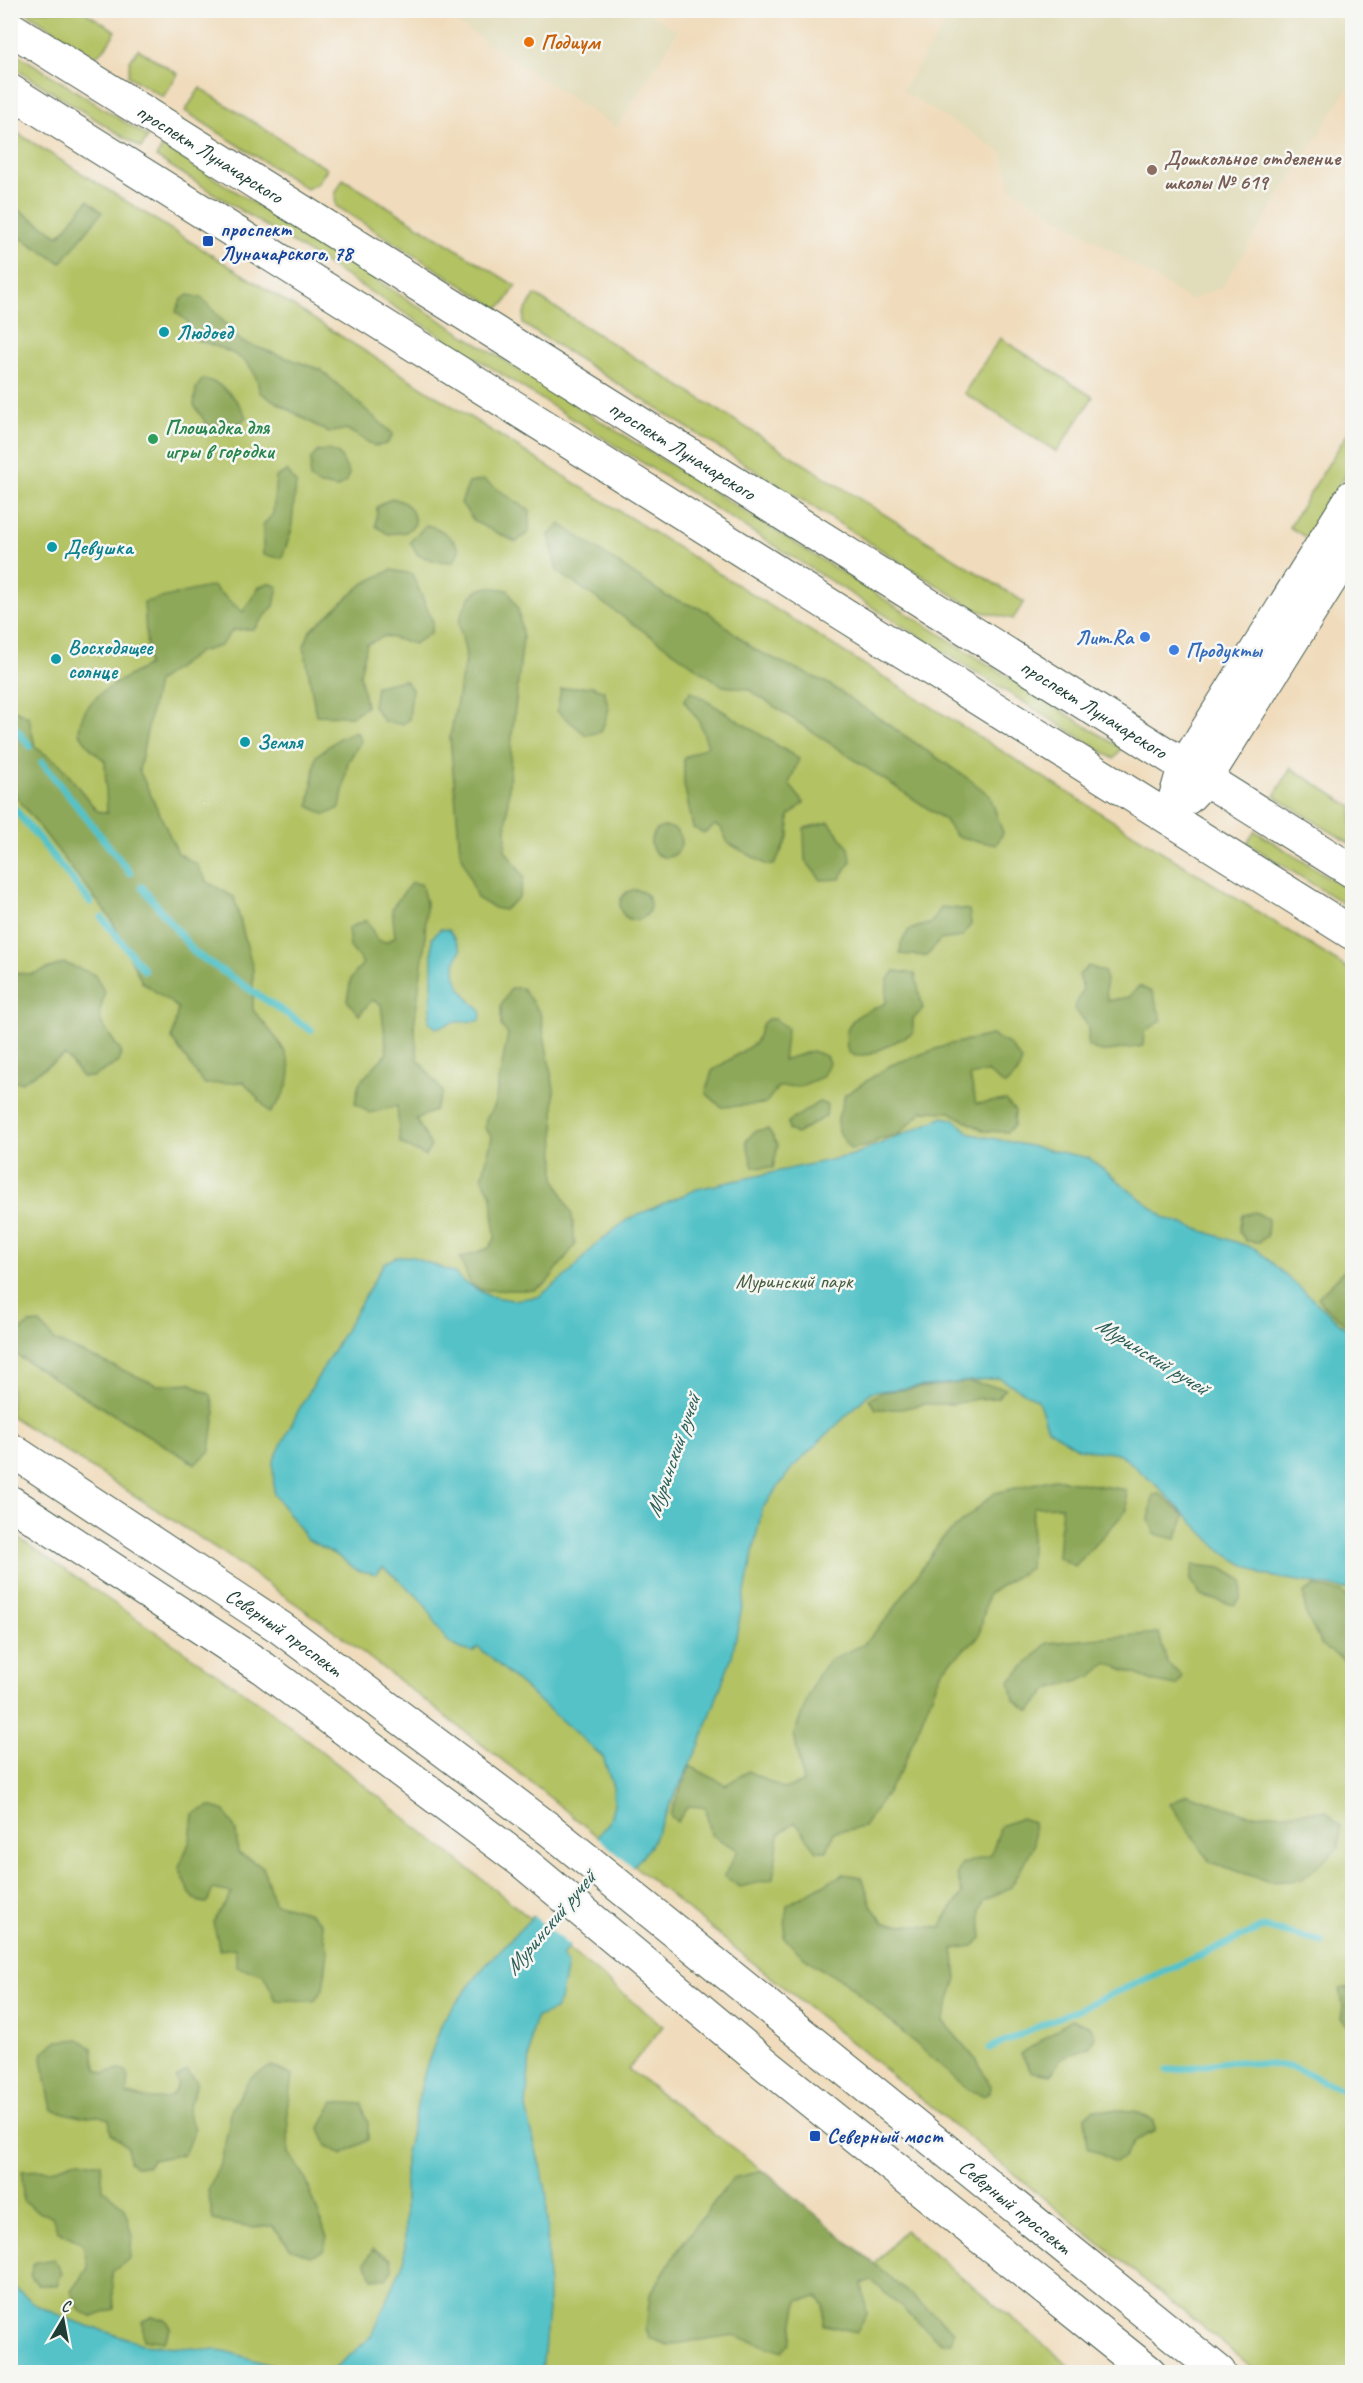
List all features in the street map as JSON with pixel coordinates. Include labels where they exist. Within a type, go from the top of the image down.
[{"type":"main road","name":"проспект Луначарского","points":[[10,28],[1353,871]]},
{"type":"main road","points":[[10,91],[1353,933]]},
{"type":"main road","name":"Северный проспект","points":[[10,1449],[281,1628],[550,1830],[1219,2373]]},
{"type":"main road","name":"Северный проспект","points":[[10,1502],[263,1668],[523,1862],[769,2067],[1149,2373]]},
{"type":"street","points":[[1169,818],[1353,496]]},
{"type":"street","points":[[1195,772],[1353,546]]},
{"type":"shaded area","name":"Дошкольное отделение школы № 619","points":[[1323,10],[1352,28],[1352,82],[1222,287],[1190,300],[1011,188],[1002,152],[902,91],[953,11]]},
{"type":"shaded area","points":[[439,11],[645,11],[678,31],[617,128]]},
{"type":"green space","points":[[24,11],[83,11],[116,31],[104,50],[95,56]]},
{"type":"green space","points":[[138,49],[178,74],[163,97],[128,76],[130,61]]},
{"type":"green space","points":[[11,50],[148,137],[141,148],[11,66]]},
{"type":"green space","points":[[200,88],[327,169],[318,183],[307,189],[185,111]]},
{"type":"green space","name":"Муринский парк","points":[[11,129],[1352,971],[1352,2372],[1258,2372],[528,1780],[336,1632],[222,1552],[11,1416]]},
{"type":"green space","points":[[163,146],[1121,748],[1114,759],[156,157]]},
{"type":"green space","points":[[343,179],[516,286],[505,303],[498,308],[336,206],[335,194]]},
{"type":"green space","points":[[88,200],[102,212],[61,263],[11,232],[11,205],[59,236]]},
{"type":"green space","points":[[188,295],[202,298],[242,342],[321,370],[393,434],[387,444],[375,446],[346,429],[329,433],[259,392],[257,379],[244,360],[223,349],[188,337],[188,322],[176,312],[181,300]]},
{"type":"green space","points":[[535,295],[1024,602],[1013,619],[978,611],[523,324],[524,313]]},
{"type":"green space","points":[[1000,338],[1093,397],[1057,452],[964,393]]},
{"type":"green space","points":[[203,379],[217,384],[229,393],[239,404],[246,417],[228,434],[212,432],[194,405],[196,388]]},
{"type":"green space","points":[[1352,426],[1352,465],[1307,538],[1289,527]]},
{"type":"green space","points":[[329,450],[339,454],[349,473],[346,482],[337,488],[317,484],[310,478],[311,459],[318,451]]},
{"type":"green space","points":[[287,471],[296,483],[291,532],[282,558],[263,555],[263,525],[273,514],[276,477]]},
{"type":"green space","points":[[484,480],[530,511],[529,532],[516,542],[475,522],[461,503],[469,483]]},
{"type":"green space","points":[[392,498],[406,504],[413,513],[415,524],[406,532],[388,534],[376,526],[377,507]]},
{"type":"green space","points":[[560,524],[668,597],[707,611],[755,650],[827,683],[973,782],[990,796],[1003,833],[996,845],[956,836],[944,819],[748,689],[723,686],[557,571],[549,535]]},
{"type":"green space","points":[[426,525],[441,531],[454,541],[459,550],[454,562],[436,561],[418,555],[410,542]]},
{"type":"green space","points":[[391,570],[412,574],[433,622],[431,633],[414,644],[385,636],[367,644],[360,674],[366,707],[352,716],[316,715],[304,646],[310,631],[363,584]]},
{"type":"green space","points":[[269,583],[278,587],[274,606],[254,629],[233,630],[220,646],[199,652],[157,682],[139,770],[178,853],[196,864],[207,882],[234,897],[253,969],[253,1010],[282,1047],[288,1059],[290,1071],[282,1097],[270,1113],[244,1082],[204,1084],[172,1039],[178,1008],[142,982],[111,919],[11,790],[11,708],[29,717],[35,747],[60,764],[97,811],[107,813],[105,761],[92,750],[79,733],[81,720],[86,709],[103,692],[148,665],[144,602],[212,586],[243,612],[259,587]]},
{"type":"green space","points":[[488,587],[508,590],[518,609],[523,638],[512,735],[505,850],[524,877],[519,897],[504,910],[494,908],[477,898],[460,850],[450,737],[466,655],[459,624],[461,615],[470,597],[478,590]]},
{"type":"green space","points":[[404,680],[412,689],[409,720],[402,724],[384,722],[373,706],[376,686]]},
{"type":"green space","points":[[592,686],[604,691],[609,709],[601,732],[586,735],[557,711],[561,689]]},
{"type":"green space","points":[[691,691],[799,759],[789,784],[804,803],[789,816],[789,836],[774,865],[767,865],[728,843],[721,828],[715,825],[704,833],[693,828],[684,784],[684,758],[708,746],[699,721],[684,701]]},
{"type":"green space","points":[[357,732],[361,741],[348,762],[340,808],[325,815],[309,806],[316,756],[341,737]]},
{"type":"green space","points":[[1291,768],[1352,807],[1352,845],[1274,796]]},
{"type":"green space","points":[[829,822],[849,848],[851,861],[840,879],[821,880],[805,860],[804,828]]},
{"type":"green space","points":[[666,827],[677,831],[681,842],[677,853],[666,857],[655,853],[651,842],[655,831]]},
{"type":"green space","points":[[1255,831],[1352,892],[1352,909],[1247,843]]},
{"type":"green space","points":[[411,883],[421,884],[426,902],[425,942],[414,1026],[418,1059],[443,1092],[434,1111],[416,1119],[431,1146],[425,1156],[400,1143],[397,1106],[370,1113],[355,1103],[359,1083],[387,1053],[381,1004],[372,1000],[359,1015],[347,1000],[351,979],[363,963],[350,947],[348,928],[367,920],[377,940],[386,942],[395,937],[392,908]]},
{"type":"green space","points":[[635,890],[641,891],[649,899],[649,911],[641,919],[635,920],[629,919],[621,911],[620,905],[621,899],[629,891]]},
{"type":"green space","points":[[941,907],[969,910],[971,924],[962,937],[940,940],[927,956],[900,954],[901,943],[909,930],[931,923]]},
{"type":"green space","points":[[64,963],[94,974],[105,992],[99,1014],[102,1024],[121,1052],[119,1062],[93,1077],[82,1077],[65,1055],[22,1082],[11,1081],[11,973],[32,974]]},
{"type":"green space","points":[[1088,966],[1105,972],[1107,1001],[1129,997],[1139,986],[1152,992],[1162,1020],[1144,1032],[1143,1046],[1101,1052],[1088,1046],[1088,1025],[1074,1009],[1083,989],[1079,975]]},
{"type":"green space","points":[[895,971],[915,974],[923,1009],[913,1019],[913,1033],[871,1054],[855,1056],[848,1052],[846,1041],[849,1025],[860,1015],[886,1003],[887,981]]},
{"type":"green space","points":[[511,988],[522,988],[540,1013],[554,1089],[555,1178],[572,1215],[575,1245],[546,1284],[534,1290],[482,1290],[471,1285],[460,1258],[489,1248],[495,1239],[492,1196],[482,1178],[492,1137],[485,1128],[486,1118],[494,1107],[508,1034],[501,1026],[501,1006]]},
{"type":"green space","points":[[768,1019],[775,1019],[787,1028],[783,1060],[812,1051],[826,1056],[829,1063],[822,1077],[801,1086],[778,1087],[765,1104],[721,1107],[706,1093],[712,1071],[755,1043],[763,1023]]},
{"type":"green space","points":[[991,1035],[1009,1044],[1022,1061],[1017,1074],[1005,1085],[987,1072],[970,1076],[976,1104],[1005,1100],[1015,1111],[1014,1126],[1007,1132],[984,1131],[950,1112],[923,1111],[898,1135],[880,1139],[868,1146],[850,1149],[838,1131],[838,1118],[845,1095],[891,1065],[947,1045]]},
{"type":"green space","points":[[819,1102],[827,1105],[826,1116],[796,1134],[789,1130],[788,1122]]},
{"type":"green space","points":[[768,1129],[778,1145],[773,1168],[753,1167],[746,1141],[755,1131]]},
{"type":"green space","points":[[1255,1212],[1268,1219],[1267,1236],[1259,1242],[1246,1241],[1239,1231],[1242,1215]]},
{"type":"green space","points":[[1352,1263],[1352,1329],[1325,1307],[1318,1297]]},
{"type":"green space","points":[[40,1323],[55,1341],[157,1385],[190,1383],[211,1395],[215,1412],[210,1451],[195,1464],[11,1352],[11,1328],[20,1331],[29,1324]]},
{"type":"green space","points":[[968,1382],[1006,1388],[997,1398],[976,1399],[954,1404],[924,1404],[901,1409],[876,1409],[869,1399],[883,1392]]},
{"type":"green space","points":[[1054,1479],[1126,1490],[1127,1510],[1075,1566],[1058,1557],[1062,1506],[1033,1507],[1030,1568],[988,1594],[979,1636],[942,1670],[902,1769],[864,1827],[834,1832],[827,1851],[817,1851],[795,1822],[779,1834],[773,1879],[740,1887],[724,1876],[738,1850],[711,1835],[705,1807],[688,1806],[677,1822],[670,1815],[690,1766],[726,1785],[748,1771],[784,1789],[803,1782],[794,1734],[816,1677],[829,1660],[863,1645],[890,1615],[941,1540],[995,1493]]},
{"type":"green space","points":[[1160,1494],[1185,1516],[1176,1539],[1155,1534],[1149,1520],[1153,1495]]},
{"type":"green space","points":[[10,1532],[271,1711],[663,2026],[628,2069],[753,2163],[874,2265],[905,2230],[1077,2372],[11,2372]]},
{"type":"green space","points":[[1193,1565],[1222,1568],[1243,1581],[1241,1598],[1234,1605],[1201,1596],[1190,1580]]},
{"type":"green space","points":[[1315,1586],[1341,1592],[1352,1602],[1352,1665],[1322,1646],[1305,1612],[1304,1593]]},
{"type":"green space","points":[[1159,1633],[1167,1663],[1182,1676],[1177,1686],[1156,1682],[1107,1663],[1092,1676],[1049,1689],[1030,1711],[1014,1700],[1010,1681],[1047,1643]]},
{"type":"green space","points":[[1187,1794],[1250,1815],[1326,1811],[1340,1826],[1339,1848],[1301,1880],[1270,1882],[1210,1862],[1170,1804]]},
{"type":"green space","points":[[210,1806],[225,1811],[236,1831],[238,1853],[263,1867],[274,1903],[310,1913],[321,1923],[328,1951],[323,1989],[314,2001],[276,2000],[263,1974],[237,1967],[235,1948],[220,1950],[213,1922],[232,1893],[213,1889],[207,1903],[195,1899],[188,1890],[179,1867],[190,1841],[193,1814]]},
{"type":"green space","points":[[1021,1818],[1033,1822],[1034,1845],[1011,1887],[984,1901],[980,1910],[982,1938],[973,1946],[953,1949],[957,1978],[943,2021],[977,2061],[991,2086],[990,2092],[983,2095],[969,2090],[843,1980],[810,1962],[797,1950],[784,1937],[787,1905],[843,1874],[862,1877],[872,1907],[884,1923],[942,1928],[944,1919],[962,1894],[957,1874],[962,1864],[991,1855],[1001,1826]]},
{"type":"green space","points":[[1351,1987],[1352,2032],[1341,2019],[1343,2007],[1340,1989]]},
{"type":"green space","points":[[1072,2019],[1091,2027],[1095,2036],[1090,2046],[1061,2058],[1051,2075],[1032,2072],[1021,2054]]},
{"type":"green space","points":[[79,2039],[92,2048],[97,2069],[104,2073],[119,2069],[126,2071],[129,2078],[127,2093],[136,2096],[154,2099],[169,2097],[178,2085],[176,2078],[187,2070],[197,2082],[188,2109],[195,2128],[184,2154],[152,2160],[148,2166],[135,2166],[129,2161],[128,2147],[111,2133],[109,2119],[96,2115],[81,2117],[52,2110],[42,2059],[43,2052],[58,2041]]},
{"type":"green space","points":[[272,2066],[292,2076],[287,2108],[289,2153],[306,2180],[327,2237],[323,2251],[310,2256],[290,2248],[273,2226],[252,2227],[213,2220],[208,2191],[222,2159],[232,2108],[251,2077]]},
{"type":"green space","points":[[334,2102],[362,2104],[368,2123],[368,2140],[342,2154],[327,2146],[320,2128]]},
{"type":"green space","points":[[1094,2109],[1135,2111],[1154,2121],[1155,2131],[1134,2141],[1124,2158],[1114,2162],[1088,2147],[1085,2117]]},
{"type":"green space","points":[[79,2160],[101,2164],[103,2189],[125,2208],[132,2237],[130,2258],[112,2272],[114,2309],[93,2317],[80,2311],[71,2291],[88,2268],[83,2244],[57,2230],[52,2216],[41,2213],[23,2201],[22,2171],[51,2170]]},
{"type":"green space","points":[[764,2171],[954,2331],[951,2342],[941,2343],[872,2281],[862,2284],[867,2314],[857,2332],[824,2325],[824,2305],[817,2297],[798,2301],[790,2344],[783,2352],[733,2335],[668,2345],[649,2338],[646,2328],[650,2295],[678,2249],[733,2178]]},
{"type":"green space","points":[[373,2249],[391,2259],[392,2269],[386,2279],[373,2278],[365,2262]]},
{"type":"green space","points":[[54,2259],[62,2273],[57,2285],[38,2285],[30,2275],[34,2263]]},
{"type":"green space","points":[[152,2316],[166,2320],[171,2327],[164,2342],[144,2339],[142,2322]]},
{"type":"water","points":[[440,929],[449,930],[461,950],[455,967],[458,983],[481,1011],[480,1021],[454,1022],[436,1028],[429,1022],[432,938]]},
{"type":"water","name":"Муринский ручей","points":[[944,1117],[955,1120],[971,1134],[1089,1158],[1165,1218],[1256,1249],[1352,1334],[1352,1590],[1263,1575],[1222,1552],[1156,1485],[1120,1454],[1079,1449],[1048,1429],[1038,1400],[999,1378],[871,1392],[792,1468],[762,1509],[732,1656],[699,1746],[650,1846],[562,1955],[567,1965],[560,2000],[555,2010],[537,2017],[532,2029],[526,2108],[547,2194],[548,2310],[542,2372],[11,2372],[10,2284],[38,2306],[142,2344],[225,2351],[287,2370],[333,2370],[372,2336],[405,2258],[405,2157],[425,2071],[443,2020],[484,1967],[532,1917],[609,1822],[614,1804],[613,1787],[603,1757],[478,1647],[473,1652],[461,1649],[445,1638],[426,1606],[383,1567],[376,1574],[357,1570],[307,1539],[274,1494],[273,1462],[298,1411],[384,1263],[396,1257],[411,1256],[454,1273],[465,1283],[489,1296],[512,1300],[538,1297],[571,1272],[595,1245],[628,1219],[697,1189],[853,1155]]},
{"type":"pier","points":[[595,1835],[635,1869],[572,1948],[531,1914]]},
{"type":"waterway","points":[[10,722],[30,746]]},
{"type":"waterway","points":[[42,762],[130,873]]},
{"type":"waterway","points":[[10,803],[90,902]]},
{"type":"waterway","points":[[142,887],[195,953],[311,1030]]},
{"type":"waterway","points":[[102,918],[144,970]]},
{"type":"waterway","points":[[990,2048],[1264,1927],[1322,1942]]},
{"type":"waterway","points":[[1167,2071],[1233,2061],[1292,2067],[1352,2094]]},
{"type":"place","name":"Подиум","points":[[529,42]]},
{"type":"place","name":"Дошкольное отделение школы № 619","points":[[1152,170]]},
{"type":"place","name":"проспект Луначарского, 78","points":[[208,241]]},
{"type":"place","name":"Людоед","points":[[164,332]]},
{"type":"place","name":"Площадка для игры в городки","points":[[153,439]]},
{"type":"place","name":"Девушка","points":[[52,547]]},
{"type":"place","name":"Лит.Rа","points":[[1145,637]]},
{"type":"place","name":"Продукты","points":[[1174,650]]},
{"type":"place","name":"Восходящее солнце","points":[[56,659]]},
{"type":"place","name":"Земля","points":[[245,742]]},
{"type":"place","name":"Северный мост","points":[[815,2136]]}]
